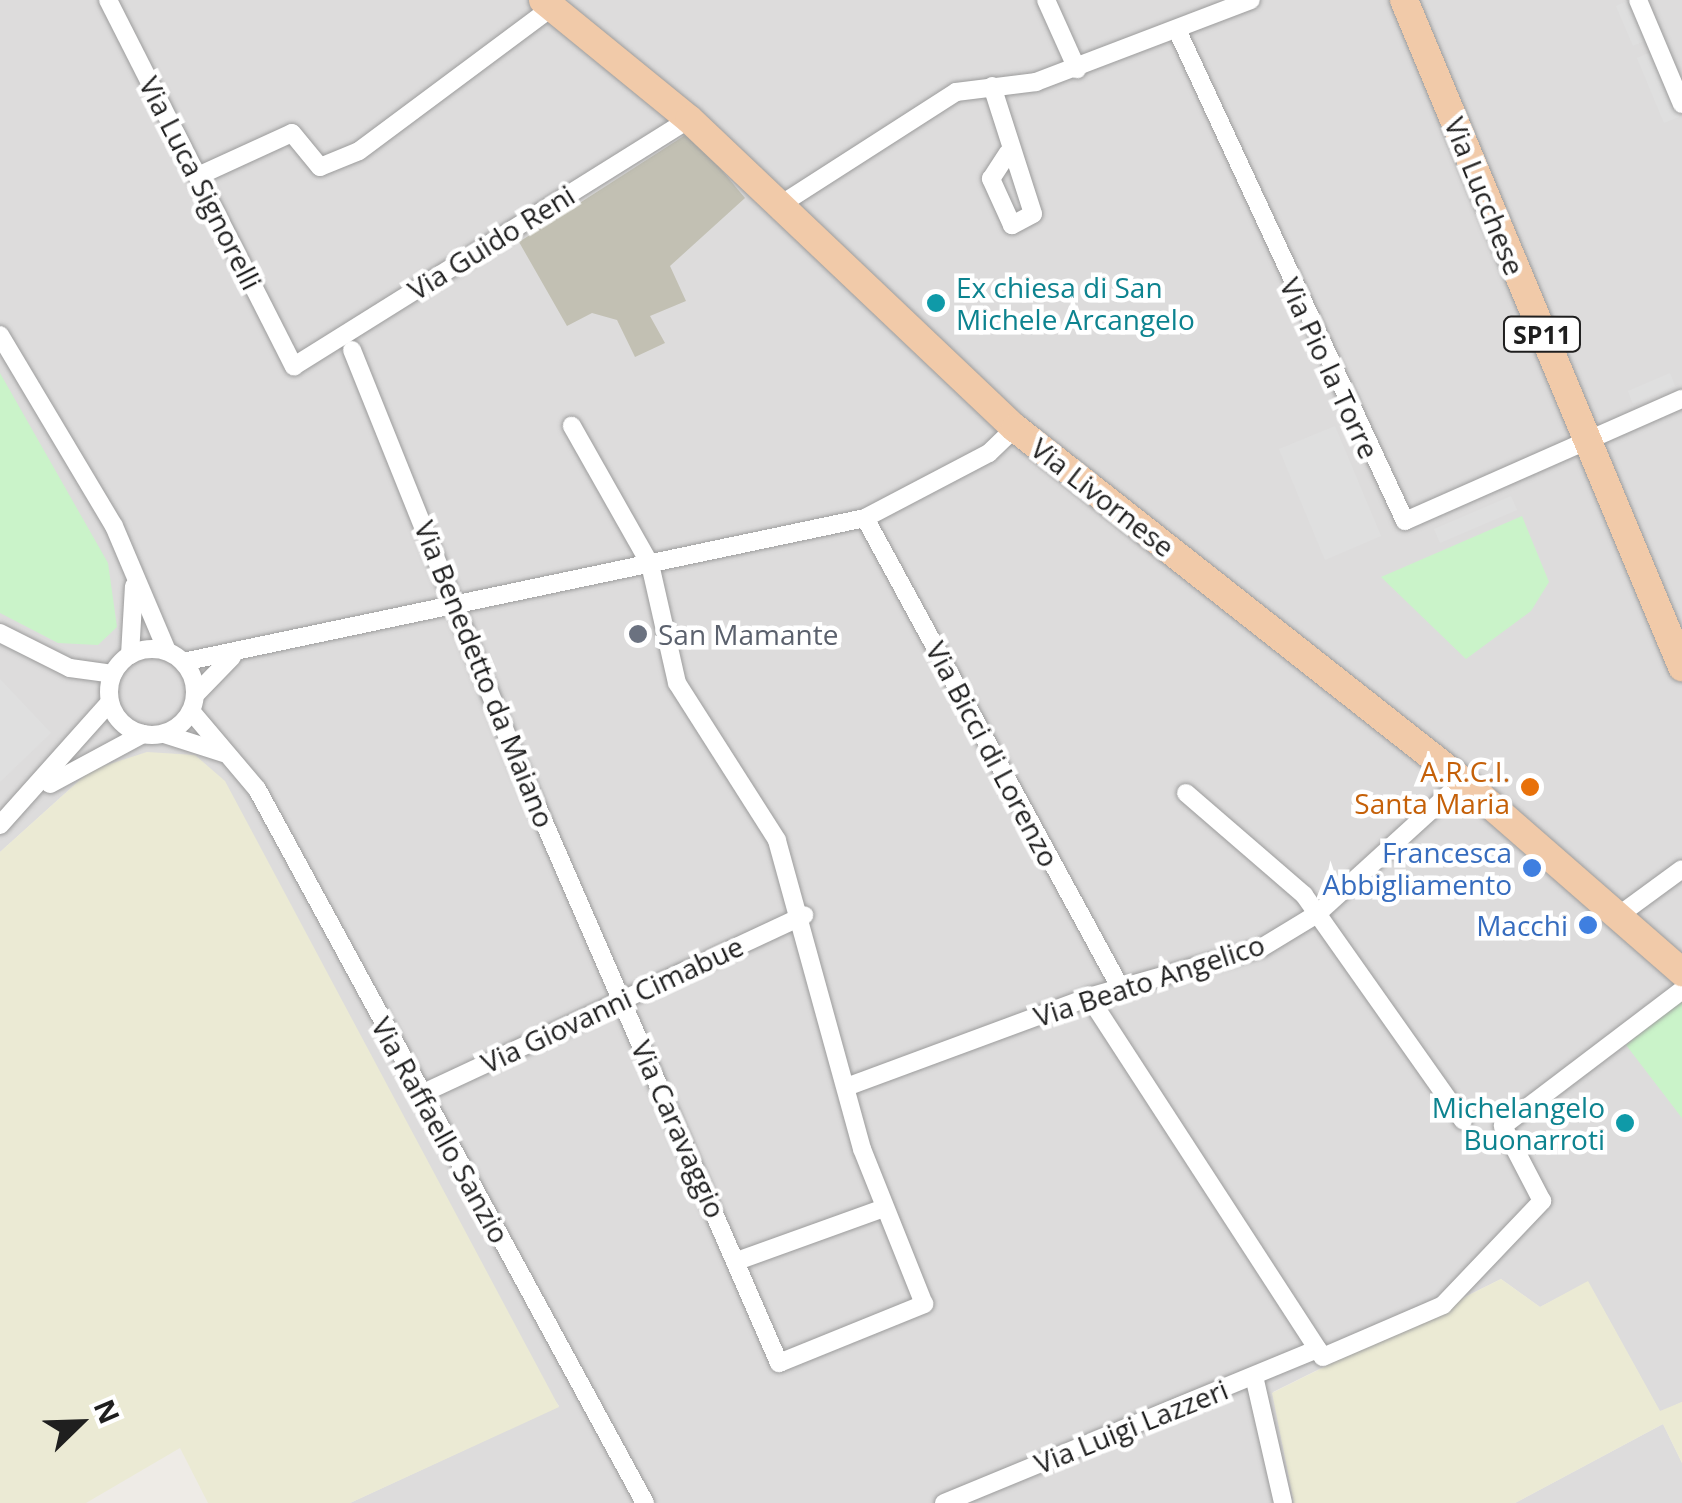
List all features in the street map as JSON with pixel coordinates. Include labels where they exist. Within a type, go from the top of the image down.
[{"type":"main road","name":"Via Lucchese","points":[[1404,0],[1682,667]]},
{"type":"main road","name":"Via Livornese","points":[[547,4],[689,119],[1015,428],[1463,782],[1682,972]]},
{"type":"street","name":"Via Luca Signorelli","points":[[108,0],[294,366]]},
{"type":"street","points":[[1046,0],[1078,69]]},
{"type":"street","points":[[780,205],[900,121],[992,86],[1078,69],[1250,0]]},
{"type":"street","points":[[1638,0],[1682,104]]},
{"type":"street","points":[[198,176],[292,133],[320,167],[359,151],[547,4]]},
{"type":"street","name":"Via Pio la Torre","points":[[1178,32],[1405,521],[1682,399]]},
{"type":"street","points":[[992,86],[1008,153]]},
{"type":"street","name":"Via Guido Reni","points":[[294,366],[689,119]]},
{"type":"street","points":[[0,335],[134,575],[193,703]]},
{"type":"street","name":"Via Benedetto da Maiano","points":[[352,350],[622,997]]},
{"type":"street","points":[[572,426],[650,564],[677,683],[777,840],[804,915],[884,1208],[737,1261]]},
{"type":"street","points":[[130,655],[232,657],[456,600],[866,518],[989,453],[1015,428]]},
{"type":"street","name":"Via Bicci di Lorenzo","points":[[866,518],[1120,990]]},
{"type":"street","points":[[0,825],[37,791],[110,702],[112,674],[130,655],[134,575]]},
{"type":"street","points":[[0,634],[70,668],[112,674]]},
{"type":"street","points":[[163,734],[232,657]]},
{"type":"street","points":[[110,702],[143,734]]},
{"type":"street","name":"Via Raffaello Sanzio","points":[[193,703],[236,759],[645,1503]]},
{"type":"street","points":[[37,791],[143,734],[163,734],[236,759]]},
{"type":"street","name":"Via Beato Angelico","points":[[849,1086],[1089,997],[1261,948],[1318,914],[1463,782]]},
{"type":"street","points":[[1186,793],[1318,914],[1464,1120]]},
{"type":"street","points":[[1618,916],[1682,869]]},
{"type":"street","name":"Via Giovanni Cimabue","points":[[421,1094],[804,915]]},
{"type":"street","name":"Via Luigi Lazzeri","points":[[944,1503],[1254,1376],[1443,1305],[1542,1200],[1503,1126],[1682,990]]},
{"type":"street","name":"Via Caravaggio","points":[[622,997],[780,1363],[924,1304],[884,1208]]},
{"type":"street","points":[[1089,997],[1320,1353]]},
{"type":"street","points":[[1254,1376],[1282,1503]]},
{"type":"shaded area","points":[[0,0],[1682,0],[1682,1402],[1660,1412],[1588,1282],[1540,1307],[1501,1279],[1273,1392],[1294,1503],[350,1503],[559,1406],[91,770],[0,852]]},
{"type":"shaded area","points":[[1629,0],[1646,40],[1633,46],[1616,6]]},
{"type":"shaded area","points":[[1651,52],[1679,117],[1664,123],[1637,58]]},
{"type":"shaded area","points":[[690,132],[745,198],[670,266],[686,301],[650,316],[665,343],[635,357],[617,320],[592,313],[567,326],[519,242]]},
{"type":"shaded area","points":[[1670,373],[1675,386],[1633,404],[1628,391]]},
{"type":"shaded area","points":[[1335,426],[1381,536],[1325,560],[1279,449]]},
{"type":"shaded area","points":[[1511,496],[1517,510],[1440,543],[1434,529]]},
{"type":"shaded area","points":[[0,679],[51,733],[0,782]]},
{"type":"shaded area","points":[[1663,1424],[1682,1463],[1682,1503],[1515,1503]]},
{"type":"green space","points":[[0,373],[108,563],[117,627],[98,645],[58,643],[0,613]]},
{"type":"green space","points":[[1522,516],[1549,582],[1531,611],[1466,659],[1381,577]]},
{"type":"green space","points":[[147,752],[195,755],[225,781],[559,1407],[350,1503],[208,1503],[180,1448],[86,1503],[0,1503],[0,852],[91,770]]},
{"type":"green space","points":[[1682,999],[1682,1118],[1626,1045]]},
{"type":"green space","points":[[1501,1279],[1540,1307],[1588,1281],[1660,1411],[1682,1402],[1682,1463],[1663,1424],[1515,1503],[1294,1503],[1272,1393]]},
{"type":"place","name":"Ex chiesa di San Michele Arcangelo","points":[[936,303]]},
{"type":"place","name":"San Mamante","points":[[638,634]]},
{"type":"place","name":"A.R.C.I. Santa Maria","points":[[1530,787]]},
{"type":"place","name":"Francesca Abbigliamento","points":[[1532,868]]},
{"type":"place","name":"Macchi","points":[[1588,925]]},
{"type":"place","name":"Michelangelo Buonarroti","points":[[1625,1123]]}]
